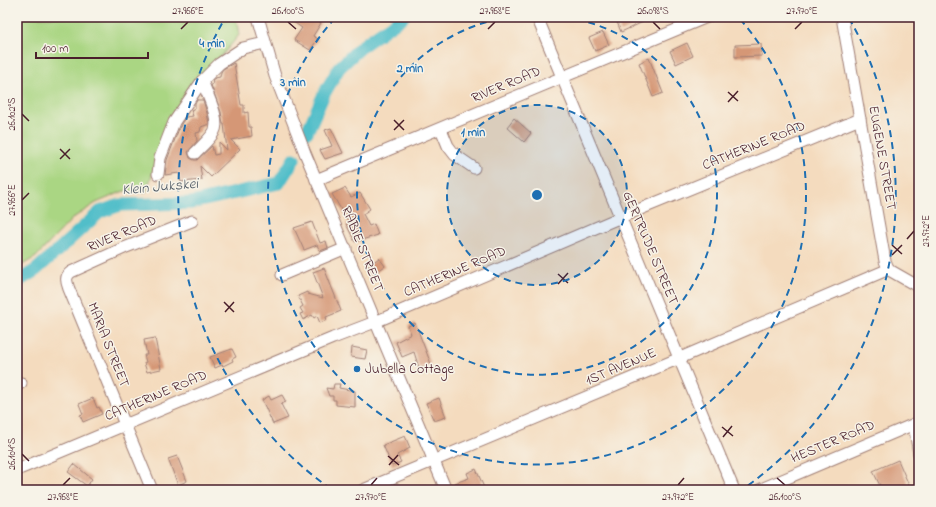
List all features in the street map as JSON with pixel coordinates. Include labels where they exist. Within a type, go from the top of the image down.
[{"type":"street","name":"RABIE STREET","points":[[258,17],[275,76],[316,180],[346,248],[375,322],[446,490]]},
{"type":"street","name":"GERTRUDE STREET","points":[[537,17],[734,490]]},
{"type":"street","name":"RIVER ROAD","points":[[316,180],[707,17]]},
{"type":"street","name":"EUGENE STREET","points":[[842,17],[884,261],[889,269]]},
{"type":"street","points":[[158,174],[160,158],[174,122],[202,81],[219,64],[243,48],[265,43]]},
{"type":"street","points":[[195,153],[214,132],[217,123],[202,81]]},
{"type":"street","name":"CATHERINE ROAD","points":[[17,470],[333,338],[375,322],[621,217],[860,119]]},
{"type":"street","points":[[441,129],[448,146],[455,156],[474,168]]},
{"type":"street","name":"RIVER ROAD","points":[[66,278],[71,272],[192,221]]},
{"type":"street","points":[[282,275],[346,248]]},
{"type":"street","points":[[889,269],[919,287]]},
{"type":"street","name":"1ST AVENUE","points":[[363,490],[889,269]]},
{"type":"street","name":"MARIA STREET","points":[[66,278],[69,289],[124,425],[152,490]]},
{"type":"street","points":[[917,423],[919,454]]},
{"type":"street","name":"HESTER ROAD","points":[[759,490],[917,423]]},
{"type":"green space","points":[[17,17],[236,17],[239,35],[195,88],[169,124],[146,193],[124,191],[96,203],[73,218],[36,257],[17,268]]},
{"type":"building","points":[[313,17],[321,23],[313,36],[318,39],[310,50],[294,40],[302,28],[292,21],[306,19],[310,21]]},
{"type":"building","points":[[615,17],[640,17],[643,22],[621,32]]},
{"type":"building","points":[[603,32],[609,45],[595,51],[589,38]]},
{"type":"building","points":[[687,43],[693,56],[676,64],[670,51]]},
{"type":"building","points":[[761,44],[762,56],[735,57],[735,45]]},
{"type":"building","points":[[649,58],[663,93],[653,97],[639,63]]},
{"type":"building","points":[[234,63],[241,105],[244,105],[244,113],[248,112],[249,127],[251,127],[252,136],[231,140],[240,149],[211,177],[200,166],[202,180],[181,182],[179,173],[165,175],[167,160],[180,126],[186,117],[193,116],[191,110],[195,108],[197,100],[203,100],[209,124],[201,127],[200,132],[196,133],[197,141],[188,152],[190,158],[197,160],[212,146],[214,155],[219,154],[219,142],[227,150],[224,124],[211,85],[213,84],[212,80],[220,77],[223,69]]},
{"type":"building","points":[[514,118],[531,133],[524,142],[507,127]]},
{"type":"building","points":[[331,128],[343,153],[325,159],[320,150],[332,146],[325,130]]},
{"type":"building","points":[[345,188],[351,197],[360,193],[370,209],[363,214],[369,226],[374,224],[378,235],[355,242],[346,224],[349,223],[332,194]]},
{"type":"building","points":[[312,222],[320,243],[326,241],[328,248],[320,251],[317,245],[304,250],[294,228]]},
{"type":"building","points":[[379,258],[385,266],[374,274],[368,266]]},
{"type":"building","points":[[324,268],[341,311],[326,317],[327,320],[320,323],[317,316],[314,318],[312,315],[303,320],[300,314],[303,313],[300,308],[303,306],[298,296],[307,292],[308,294],[323,298],[313,272]]},
{"type":"building","points":[[415,323],[431,364],[419,368],[414,352],[402,357],[396,342],[411,334],[408,326]]},
{"type":"building","points":[[155,338],[161,369],[147,372],[144,363],[146,362],[144,355],[147,355],[144,340]]},
{"type":"building","points":[[352,347],[367,350],[365,359],[351,357]]},
{"type":"building","points":[[232,349],[236,357],[232,359],[233,361],[215,368],[210,357]]},
{"type":"building","points":[[334,384],[340,384],[339,388],[355,391],[355,407],[336,405],[336,400],[333,400],[333,396],[329,396],[326,388],[333,389]]},
{"type":"building","points":[[282,395],[286,402],[281,404],[288,418],[273,424],[262,400],[269,396],[271,400]]},
{"type":"building","points":[[93,398],[97,408],[99,407],[102,414],[83,422],[80,415],[83,414],[79,404]]},
{"type":"building","points":[[439,398],[446,417],[434,421],[426,403]]},
{"type":"building","points":[[405,436],[410,448],[397,455],[401,462],[392,466],[383,445]]},
{"type":"building","points":[[177,456],[187,481],[178,485],[168,459]]},
{"type":"building","points":[[898,460],[911,490],[882,490],[873,471]]},
{"type":"building","points":[[74,464],[92,479],[87,486],[68,472]]},
{"type":"building","points":[[476,469],[485,490],[458,490],[455,483],[469,478],[467,473]]},
{"type":"waterway","name":"Klein Jukskei","points":[[307,132],[324,94],[339,68],[362,46],[403,17]]},
{"type":"waterway","name":"Klein Jukskei","points":[[17,282],[36,270],[100,212],[120,205],[191,203],[279,183],[294,159]]},
{"type":"place","name":"Jubella Cottage","points":[[357,369]]}]
